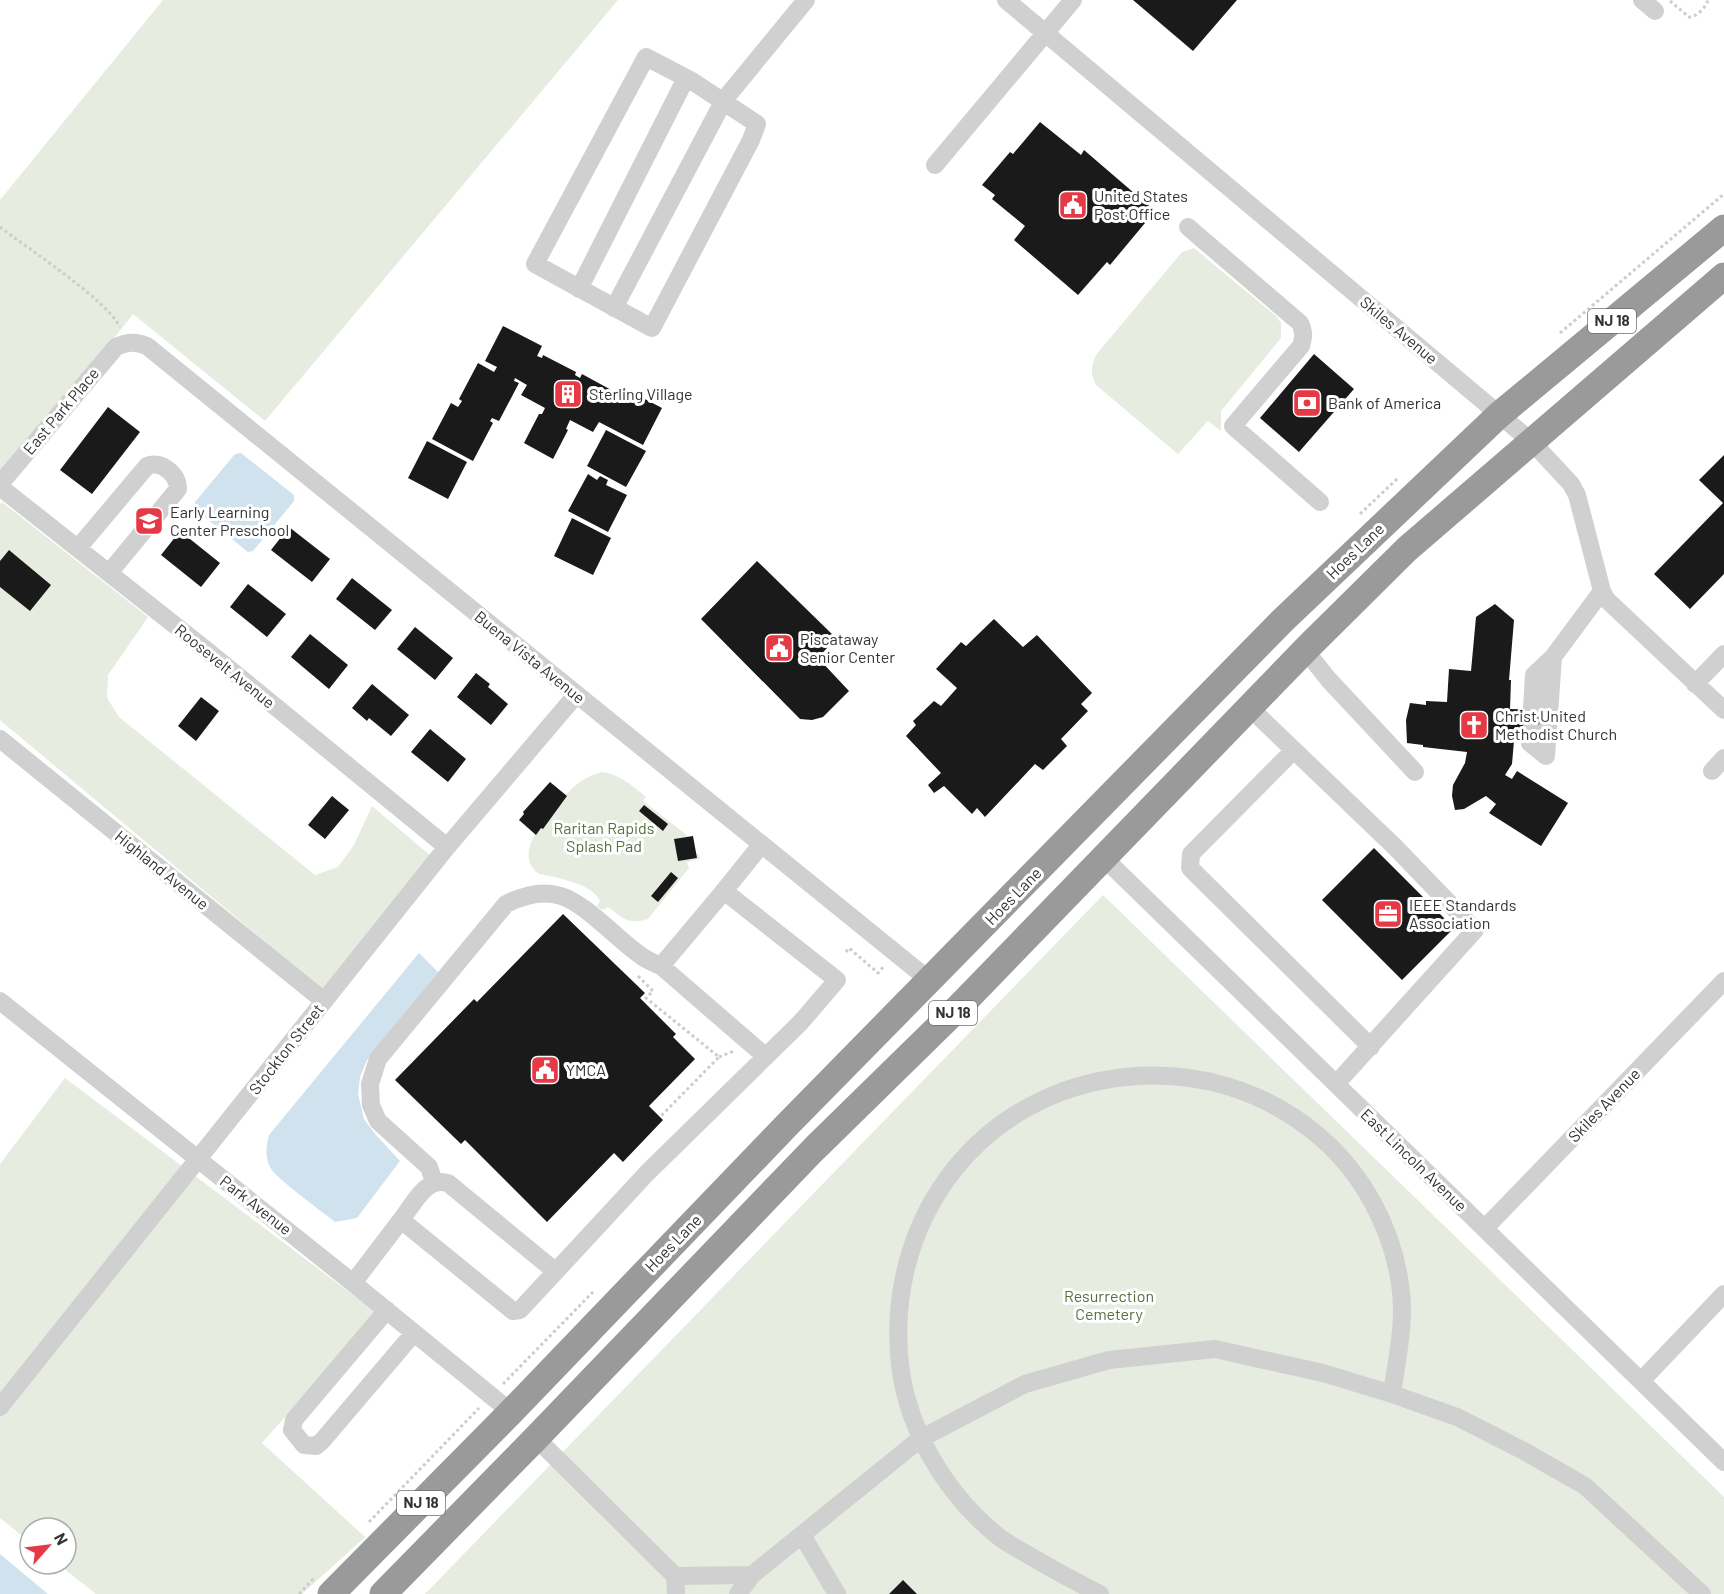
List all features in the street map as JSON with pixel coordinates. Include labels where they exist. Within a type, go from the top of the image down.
[{"type":"highway","name":"Hoes Lane","points":[[331,1594],[1282,621],[1499,415],[1724,228]]},
{"type":"highway","name":"NJ 18","points":[[383,1594],[814,1149],[959,1007],[1305,650],[1407,549],[1724,276]]},
{"type":"street","points":[[614,308],[724,100],[806,0]]},
{"type":"street","name":"Skiles Avenue","points":[[1006,0],[1532,442],[1571,484],[1602,591],[1613,607],[1724,710]]},
{"type":"street","points":[[934,165],[1073,0]]},
{"type":"street","points":[[646,57],[724,100],[757,124],[751,141],[652,328],[535,264],[646,57]]},
{"type":"street","points":[[579,288],[686,78]]},
{"type":"street","points":[[1188,227],[1300,323],[1304,338],[1301,346],[1233,426],[1320,501]]},
{"type":"street","name":"East Park Place","points":[[0,486],[109,354],[116,347],[127,342]]},
{"type":"street","name":"Buena Vista Avenue","points":[[127,342],[138,342],[147,346],[929,980]]},
{"type":"street","points":[[78,548],[147,466],[159,465],[171,473],[177,480],[178,489],[110,573]]},
{"type":"street","name":"Roosevelt Avenue","points":[[0,486],[205,649],[447,848]]},
{"type":"street","points":[[1532,710],[1534,675],[1553,657],[1602,591]]},
{"type":"street","points":[[1305,650],[1329,680],[1415,772]]},
{"type":"street","points":[[1695,684],[1724,654]]},
{"type":"street","points":[[1531,729],[1530,742],[1546,756],[1553,657]]},
{"type":"street","name":"Stockton Street","points":[[0,1407],[447,848],[576,695]]},
{"type":"street","points":[[1250,708],[1395,847],[1476,930],[1336,1084]]},
{"type":"street","name":"Highland Avenue","points":[[0,739],[324,1001]]},
{"type":"street","points":[[1294,750],[1191,854],[1190,868],[1371,1047]]},
{"type":"street","points":[[661,966],[761,845]]},
{"type":"street","name":"East Lincoln Avenue","points":[[1104,858],[1724,1462]]},
{"type":"street","points":[[401,1220],[513,1311],[520,1310],[647,1173],[801,1022],[837,980],[724,891]]},
{"type":"street","points":[[434,1182],[429,1167],[378,1121],[371,1105],[370,1084],[378,1059],[506,904],[519,897],[539,893],[562,896],[584,909],[642,957],[661,966],[765,1056]]},
{"type":"street","name":"Skiles Avenue","points":[[1485,1228],[1724,981]]},
{"type":"street","name":"Park Avenue","points":[[0,1001],[353,1282],[511,1412]]},
{"type":"street","points":[[1100,1594],[1064,1577],[1000,1538],[956,1496],[920,1439],[899,1364],[898,1314],[902,1278],[921,1222],[942,1184],[982,1139],[1020,1111],[1056,1094],[1097,1082],[1147,1075],[1166,1075],[1217,1082],[1265,1100],[1315,1133],[1341,1156],[1358,1179],[1389,1238],[1396,1261],[1403,1308],[1392,1394]]},
{"type":"street","points":[[353,1282],[426,1187],[434,1182],[448,1183],[555,1271]]},
{"type":"street","points":[[1641,1381],[1724,1294]]},
{"type":"street","points":[[387,1310],[294,1420],[292,1430],[304,1445],[316,1446],[322,1441],[414,1333]]},
{"type":"street","points":[[738,1594],[752,1575],[920,1439],[1025,1384],[1108,1360],[1215,1350],[1323,1373],[1457,1417],[1524,1451],[1585,1486],[1702,1594]]},
{"type":"street","points":[[536,1438],[676,1585],[752,1575]]},
{"type":"street","points":[[802,1535],[837,1594]]},
{"type":"path","points":[[1655,4],[1693,17],[1707,6],[1708,0]]},
{"type":"path","points":[[1560,333],[1724,194]]},
{"type":"path","points":[[0,227],[103,307],[116,319],[127,342]]},
{"type":"path","points":[[846,952],[849,948],[878,973],[885,965]]},
{"type":"path","points":[[638,976],[653,991],[646,998],[719,1057]]},
{"type":"path","points":[[660,1117],[719,1057],[736,1050]]},
{"type":"green space","points":[[163,0],[618,0],[265,421],[133,314],[0,484],[0,200]]},
{"type":"green space","points":[[1194,248],[1276,316],[1281,323],[1281,338],[1221,411],[1221,431],[1208,421],[1178,454],[1096,385],[1092,370],[1096,355],[1182,252]]},
{"type":"green space","points":[[2,502],[148,617],[108,675],[107,698],[119,717],[315,875],[338,867],[354,845],[372,806],[432,857],[323,990],[0,720],[0,504]]},
{"type":"green space","name":"Raritan Rapids Splash Pad","points":[[602,772],[614,775],[631,785],[646,797],[643,801],[688,836],[675,839],[678,861],[696,853],[700,859],[687,862],[689,868],[648,919],[631,921],[608,907],[602,910],[597,906],[600,901],[590,890],[573,882],[539,874],[530,863],[530,845],[536,833],[543,828],[566,795],[582,780]]},
{"type":"green space","name":"Resurrection Cemetery","points":[[1103,895],[1724,1497],[1724,1594],[425,1594]]},
{"type":"green space","points":[[65,1078],[377,1313],[262,1443],[365,1537],[302,1594],[96,1594],[73,1576],[78,1576],[78,1516],[18,1516],[18,1532],[0,1518],[0,1164]]},
{"type":"water","points":[[241,453],[294,495],[294,501],[253,551],[248,552],[196,510],[195,502],[235,454]]},
{"type":"water","points":[[419,953],[438,972],[367,1060],[360,1077],[358,1094],[364,1119],[400,1161],[357,1218],[335,1222],[290,1187],[270,1167],[267,1156],[269,1135]]},
{"type":"water","points":[[0,1554],[18,1569],[18,1576],[26,1576],[48,1594],[0,1594]]},
{"type":"building","points":[[1133,0],[1237,0],[1193,51]]},
{"type":"building","name":"United States Post Office","points":[[1040,122],[1081,155],[1084,150],[1155,211],[1110,265],[1107,262],[1078,295],[1014,240],[1025,226],[992,199],[995,195],[982,185],[1010,152],[1013,154]]},
{"type":"building","name":"Sterling Village","points":[[503,326],[542,346],[537,356],[542,358],[543,355],[576,372],[575,375],[580,378],[582,374],[615,392],[614,395],[617,397],[622,387],[662,408],[643,445],[599,422],[593,432],[570,420],[566,429],[568,430],[553,459],[524,443],[539,414],[542,414],[545,408],[521,395],[527,385],[515,378],[514,381],[519,383],[499,421],[492,418],[490,421],[493,423],[473,461],[432,439],[451,403],[458,407],[462,401],[459,399],[478,363],[494,372],[497,367],[485,361]]},
{"type":"building","name":"Bank of America","points":[[1314,354],[1354,389],[1299,452],[1260,418]]},
{"type":"building","points":[[108,407],[140,432],[92,494],[60,470]]},
{"type":"building","points":[[606,430],[646,451],[626,487],[587,466]]},
{"type":"building","points":[[427,441],[467,462],[448,499],[408,478]]},
{"type":"building","points":[[1724,455],[1724,574],[1690,609],[1654,574],[1723,503],[1699,480]]},
{"type":"building","points":[[588,474],[597,480],[600,476],[608,480],[606,485],[627,495],[608,532],[568,511]]},
{"type":"building","points":[[572,518],[611,538],[593,575],[554,556]]},
{"type":"building","points":[[289,527],[330,559],[312,582],[271,550]]},
{"type":"building","points":[[180,531],[220,563],[201,587],[161,555]]},
{"type":"building","points":[[9,550],[51,585],[30,611],[0,587],[0,561]]},
{"type":"building","name":"Piscataway Senior Center","points":[[757,561],[836,638],[818,658],[849,691],[823,717],[812,720],[800,719],[701,619]]},
{"type":"building","points":[[352,578],[392,610],[375,630],[336,599]]},
{"type":"building","points":[[248,584],[286,614],[267,637],[230,607]]},
{"type":"building","name":"Christ United Methodist Church","points":[[1495,604],[1514,620],[1509,680],[1511,680],[1510,709],[1543,710],[1542,729],[1515,729],[1512,764],[1505,775],[1512,779],[1517,771],[1568,803],[1541,846],[1489,813],[1496,804],[1486,796],[1464,809],[1455,810],[1452,796],[1453,785],[1465,763],[1467,752],[1407,743],[1406,720],[1410,703],[1426,705],[1426,701],[1447,702],[1449,669],[1471,671],[1476,617]]},
{"type":"building","points":[[994,619],[1023,647],[1037,635],[1092,693],[1081,704],[1088,711],[1061,739],[1067,746],[1043,770],[1035,764],[985,817],[977,808],[972,814],[944,786],[934,793],[928,785],[941,773],[906,736],[916,725],[913,721],[934,701],[941,706],[957,688],[936,669],[961,642],[966,646]]},
{"type":"building","points":[[415,627],[453,658],[435,680],[397,649]]},
{"type":"building","points":[[310,634],[348,665],[329,689],[291,657]]},
{"type":"building","points":[[476,673],[490,684],[488,687],[508,704],[491,725],[457,697]]},
{"type":"building","points":[[372,684],[409,715],[391,736],[369,718],[367,721],[352,708]]},
{"type":"building","points":[[201,697],[219,711],[196,741],[178,726]]},
{"type":"building","points":[[430,729],[466,759],[448,782],[411,752]]},
{"type":"building","points":[[550,782],[567,796],[536,835],[519,820],[523,812]]},
{"type":"building","points":[[332,796],[349,810],[325,839],[308,825]]},
{"type":"building","points":[[644,805],[668,824],[663,831],[639,811]]},
{"type":"building","points":[[693,836],[697,858],[678,861],[674,839]]},
{"type":"building","name":"IEEE Standards Association","points":[[1374,848],[1454,928],[1402,980],[1322,900]]},
{"type":"building","points":[[671,872],[678,878],[658,902],[651,896]]},
{"type":"building","name":"YMCA","points":[[563,914],[645,993],[640,998],[676,1034],[673,1037],[695,1059],[649,1106],[663,1120],[623,1162],[614,1153],[547,1222],[465,1140],[461,1144],[395,1080],[474,999],[477,1002]]},
{"type":"building","points":[[903,1580],[917,1594],[889,1594]]},
{"type":"place","name":"United States Post Office","points":[[1073,205]]},
{"type":"place","name":"Sterling Village","points":[[568,394]]},
{"type":"place","name":"Bank of America","points":[[1307,403]]},
{"type":"place","name":"Early Learning Center Preschool","points":[[149,521]]},
{"type":"place","name":"Piscataway Senior Center","points":[[779,648]]},
{"type":"place","name":"Christ United Methodist Church","points":[[1474,725]]},
{"type":"place","name":"IEEE Standards Association","points":[[1388,914]]},
{"type":"place","name":"YMCA","points":[[545,1070]]}]
